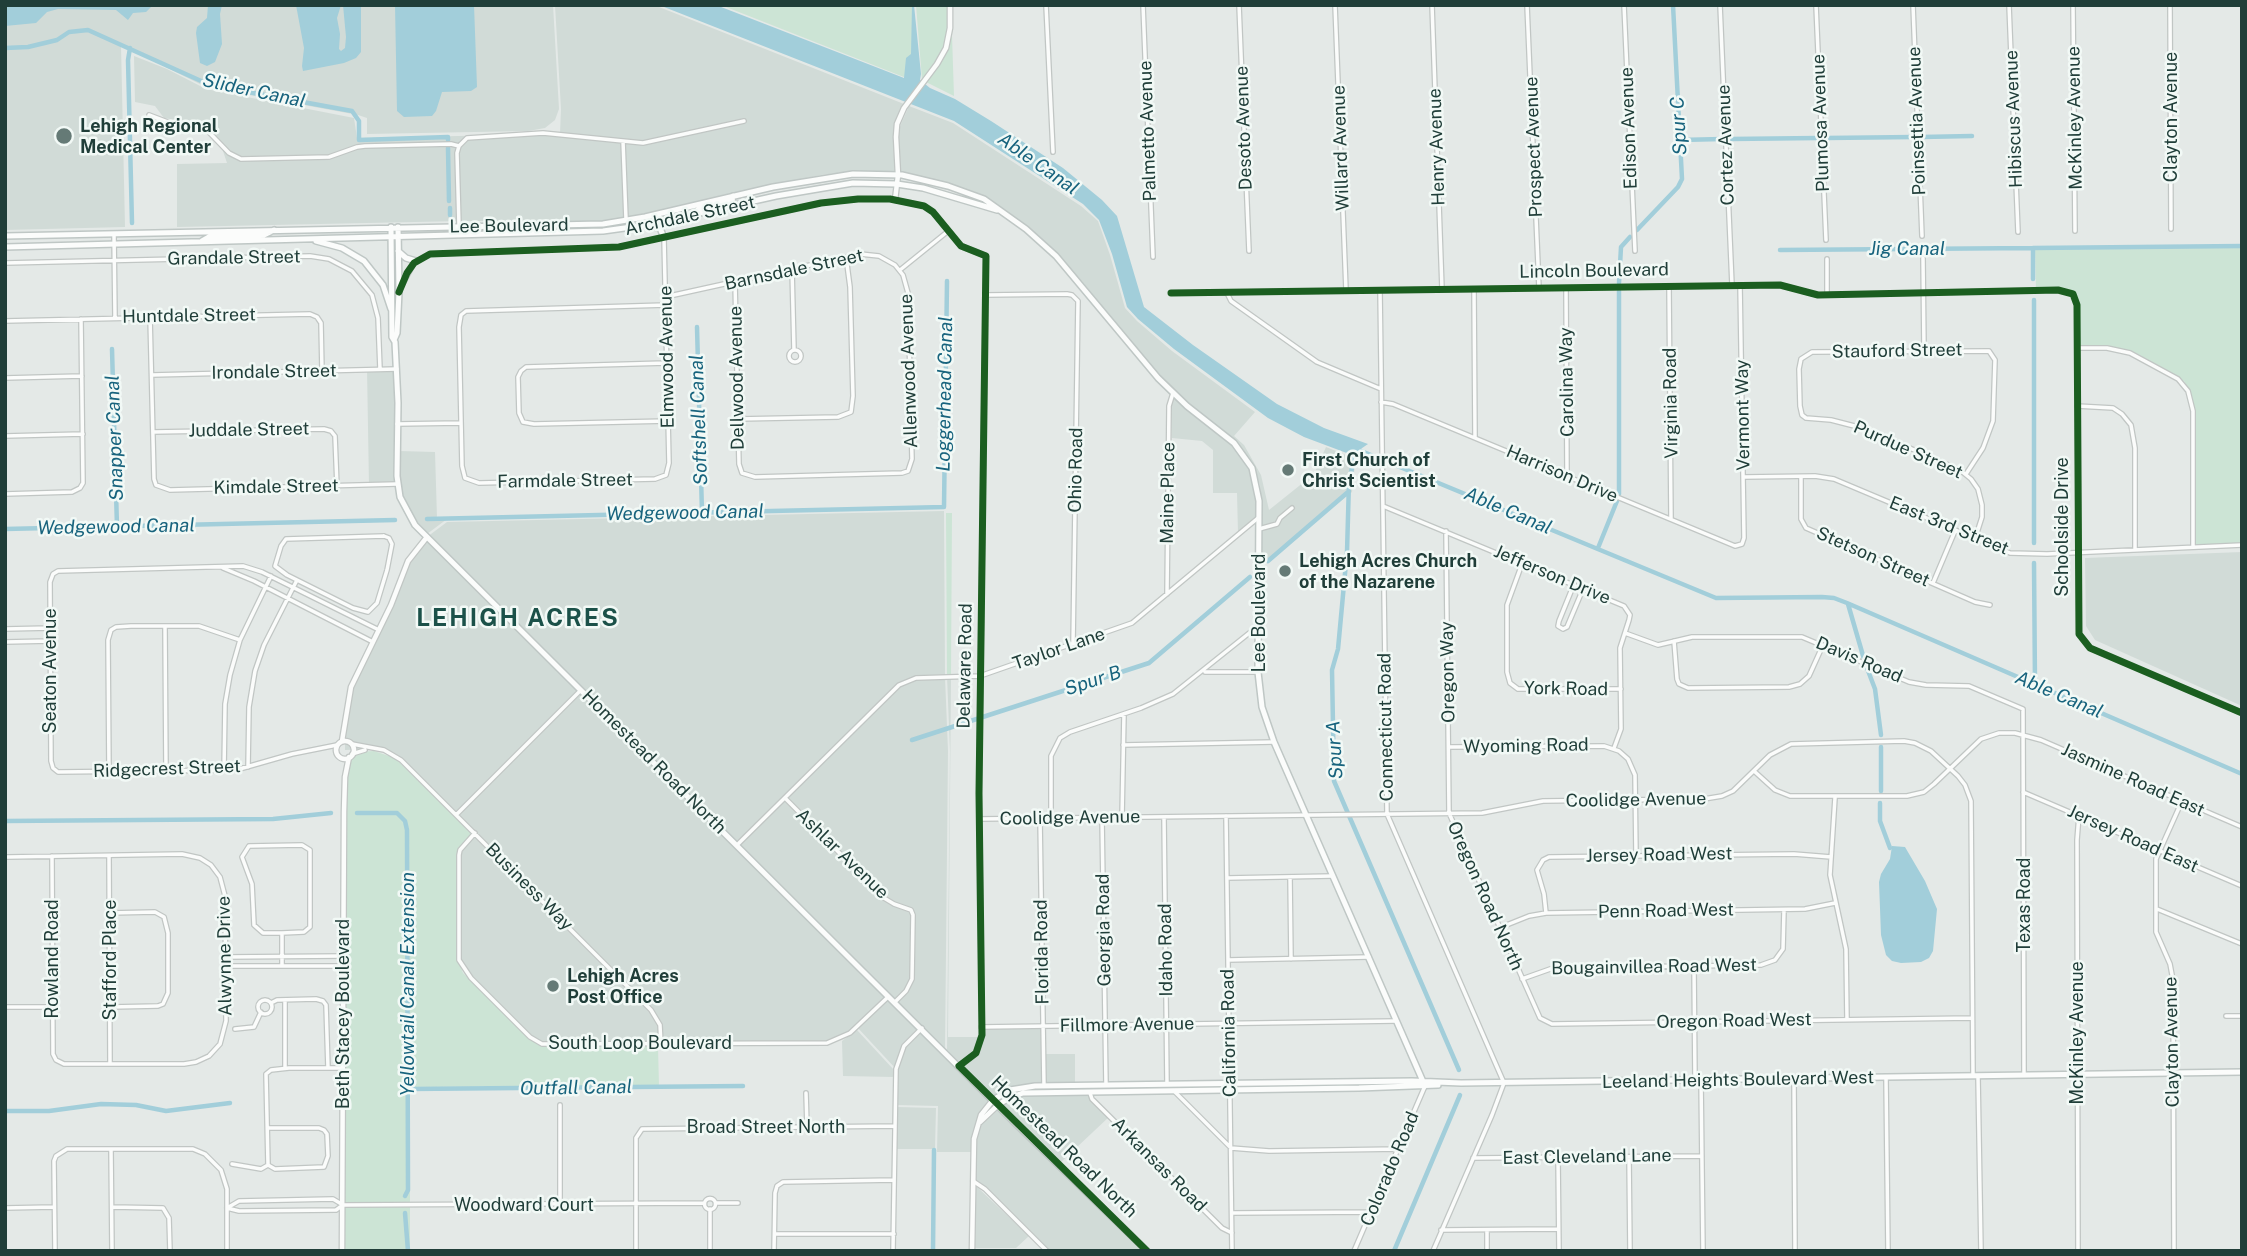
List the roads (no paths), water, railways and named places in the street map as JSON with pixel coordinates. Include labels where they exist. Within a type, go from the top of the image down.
[{"type":"main road","name":"Lee Boulevard","points":[[5,236],[603,224],[842,174],[898,175],[962,190],[984,199],[1056,256],[1173,393],[1228,438],[1246,457],[1257,485],[1258,672],[1262,707],[1274,742],[1424,1083]]},
{"type":"main road","name":"Lee Boulevard","points":[[5,247],[575,233],[643,226],[843,184],[897,184],[923,188],[1000,211]]},
{"type":"main road","points":[[692,215],[699,209],[732,201],[733,196]]},
{"type":"main road","points":[[664,238],[671,219]]},
{"type":"main road","points":[[626,220],[628,228]]},
{"type":"main road","points":[[506,234],[538,226]]},
{"type":"main road","points":[[643,226],[659,227],[664,238]]},
{"type":"main road","name":"Homestead Road North","points":[[395,227],[392,337],[397,369],[397,484],[400,497],[412,520],[426,537],[1147,1251]]},
{"type":"main road","points":[[200,243],[209,237],[264,235],[274,230]]},
{"type":"main road","name":"Homestead Road North","points":[[394,340],[397,333],[399,292],[395,237]]},
{"type":"main road","points":[[295,240],[335,245],[364,261],[383,285],[393,321]]},
{"type":"main road","points":[[398,251],[406,258],[416,261]]},
{"type":"main road","name":"Leeland Heights Boulevard West","points":[[996,1103],[1010,1090],[1044,1086],[1504,1083],[2242,1072]]},
{"type":"main road","name":"Leeland Heights Boulevard West","points":[[996,1103],[1023,1093],[1174,1091],[1230,1086]]},
{"type":"street","points":[[895,200],[898,175],[896,131],[904,108],[940,60],[950,28],[950,5]]},
{"type":"street","points":[[1046,5],[1053,152]]},
{"type":"street","name":"Palmetto Avenue","points":[[1143,5],[1153,257]]},
{"type":"street","name":"Desoto Avenue","points":[[1239,5],[1249,251]]},
{"type":"street","name":"Willard Avenue","points":[[1335,5],[1346,290]]},
{"type":"street","name":"Henry Avenue","points":[[1432,5],[1442,289]]},
{"type":"street","name":"Prospect Avenue","points":[[1527,5],[1539,288]]},
{"type":"street","name":"Edison Avenue","points":[[1624,5],[1635,251]]},
{"type":"street","name":"Cortez Avenue","points":[[1720,5],[1732,285]]},
{"type":"street","name":"Plumosa Avenue","points":[[1816,5],[1826,240]]},
{"type":"street","name":"Poinsettia Avenue","points":[[1913,5],[1922,236]]},
{"type":"street","name":"Hibiscus Avenue","points":[[2009,5],[2018,232]]},
{"type":"street","name":"McKinley Avenue","points":[[2073,5],[2076,231]]},
{"type":"street","name":"Clayton Avenue","points":[[2170,5],[2171,229]]},
{"type":"street","points":[[149,115],[170,123],[202,125],[229,153],[241,159],[329,157],[365,146],[459,146]]},
{"type":"street","points":[[459,226],[459,146],[474,136],[543,133],[649,143],[744,121]]},
{"type":"street","points":[[623,141],[626,220]]},
{"type":"street","name":"Archdale Street","points":[[416,261],[435,254],[607,248],[838,200],[895,200],[920,204],[929,208],[966,249],[986,256]]},
{"type":"street","points":[[900,270],[948,232]]},
{"type":"street","points":[[114,234],[115,318]]},
{"type":"street","name":"Elmwood Avenue","points":[[664,238],[669,463],[666,475]]},
{"type":"street","name":"Barnsdale Street","points":[[665,297],[846,257],[873,255],[884,258],[900,270]]},
{"type":"street","name":"Grandale Street","points":[[5,263],[310,256],[337,262],[356,275],[372,295],[378,318],[380,369]]},
{"type":"street","name":"Delaware Road","points":[[959,1066],[969,1060],[980,1047],[981,1027],[979,819],[986,256]]},
{"type":"street","points":[[738,419],[838,417],[851,412],[853,396],[850,287],[846,257]]},
{"type":"street","points":[[1923,258],[1924,350]]},
{"type":"street","points":[[1827,259],[1827,295]]},
{"type":"street","points":[[399,292],[407,273],[416,261]]},
{"type":"street","points":[[792,269],[794,350]]},
{"type":"street","name":"Allenwood Avenue","points":[[742,473],[755,477],[908,471],[912,459],[908,293],[900,270]]},
{"type":"street","name":"Dellwood Avenue","points":[[734,282],[739,464],[742,473]]},
{"type":"street","name":"Lincoln Boulevard","points":[[1171,293],[1732,285],[1780,285],[1810,294],[1827,295],[2016,291]]},
{"type":"street","name":"Vermont Way","points":[[1740,285],[1744,477],[1742,544]]},
{"type":"street","name":"Virginia Road","points":[[1669,286],[1671,519]]},
{"type":"street","name":"Carolina Way","points":[[1566,288],[1567,476]]},
{"type":"street","points":[[1474,289],[1475,437]]},
{"type":"street","name":"Connecticut Road","points":[[1380,290],[1387,814],[1504,1083]]},
{"type":"street","name":"Schoolside Drive","points":[[2016,291],[2058,290],[2073,294],[2077,305],[2079,634],[2086,644],[2242,713]]},
{"type":"street","points":[[1227,292],[1231,301],[1317,362],[1381,389]]},
{"type":"street","name":"Ohio Road","points":[[986,295],[1067,294],[1076,298],[1079,305],[1073,644]]},
{"type":"street","points":[[397,424],[461,423],[459,321],[466,311],[666,305]]},
{"type":"street","name":"Huntdale Street","points":[[5,321],[310,314],[317,317],[321,323],[322,371]]},
{"type":"street","points":[[150,317],[153,432]]},
{"type":"street","points":[[5,494],[72,492],[80,488],[84,476],[81,319]]},
{"type":"street","points":[[2077,348],[2122,351],[2141,358],[2183,384],[2192,405],[2193,547]]},
{"type":"street","name":"Stauford Street","points":[[1804,355],[1812,352],[1979,349],[1991,352],[1994,360],[1993,421],[1983,448],[1966,474]]},
{"type":"street","name":"Purdue Street","points":[[1804,355],[1799,369],[1802,415],[1866,429],[1966,474],[1978,489],[1982,505],[1982,517],[1975,539]]},
{"type":"street","points":[[667,363],[531,366],[521,371],[518,391],[520,418],[528,424],[668,421]]},
{"type":"street","name":"Irondale Street","points":[[152,375],[397,369]]},
{"type":"street","points":[[5,378],[82,376]]},
{"type":"street","name":"Maine Place","points":[[1167,594],[1170,406],[1173,393]]},
{"type":"street","name":"Harrison Drive","points":[[1381,402],[1393,404],[1475,437],[1735,546],[1742,544]]},
{"type":"street","points":[[2077,406],[2113,408],[2131,425],[2135,448],[2135,549]]},
{"type":"street","name":"Farmdale Street","points":[[461,423],[462,466],[465,478],[479,483],[655,479],[666,475]]},
{"type":"street","name":"Juddale Street","points":[[153,432],[331,431],[336,441],[337,486]]},
{"type":"street","name":"Kimdale Street","points":[[153,432],[154,479],[156,485],[170,490],[397,484]]},
{"type":"street","points":[[5,436],[83,434]]},
{"type":"street","name":"East 3rd Street","points":[[1744,477],[1827,478],[1842,482],[2010,553],[2242,545]]},
{"type":"street","name":"Stetson Street","points":[[1801,477],[1801,519],[1806,528],[1975,602],[1990,605]]},
{"type":"street","name":"Jefferson Drive","points":[[1383,506],[1624,606],[1630,615],[1620,648],[1621,729],[1614,748]]},
{"type":"street","points":[[1259,529],[1278,524],[1280,518],[1292,508]]},
{"type":"street","name":"Taylor Lane","points":[[785,799],[899,685],[926,677],[980,676],[1132,623],[1259,517]]},
{"type":"street","name":"Oregon Way","points":[[1446,531],[1449,813]]},
{"type":"street","points":[[1933,583],[1955,531]]},
{"type":"street","points":[[388,537],[392,544],[390,558],[377,603],[368,612],[353,608],[275,566],[285,539],[388,537]]},
{"type":"street","points":[[374,749],[342,758],[336,752],[337,745],[342,741],[349,694],[408,561],[426,537]]},
{"type":"street","name":"York Road","points":[[1522,563],[1507,605],[1507,672],[1510,683],[1518,690],[1621,689]]},
{"type":"street","points":[[221,567],[243,566],[271,576],[379,630]]},
{"type":"street","points":[[221,567],[373,642]]},
{"type":"street","name":"Seaton Avenue","points":[[53,768],[50,582],[53,574],[58,571],[221,567]]},
{"type":"street","points":[[224,770],[227,689],[240,640],[271,576]]},
{"type":"street","points":[[248,767],[249,707],[255,671],[264,645],[297,580]]},
{"type":"street","points":[[1573,584],[1559,621],[1558,626],[1563,629],[1567,627],[1584,589]]},
{"type":"street","points":[[350,616],[353,608]]},
{"type":"street","points":[[165,626],[166,771]]},
{"type":"street","points":[[109,772],[108,635],[116,627],[199,626],[240,640]]},
{"type":"street","points":[[1051,818],[1051,762],[1057,742],[1070,732],[1173,694],[1258,626]]},
{"type":"street","points":[[5,629],[50,628]]},
{"type":"street","name":"Davis Road","points":[[1625,633],[1658,645],[1692,637],[1788,635],[1807,638],[1909,682],[1926,685],[1969,685],[2000,698],[2024,709],[2023,735]]},
{"type":"street","points":[[5,642],[50,641]]},
{"type":"street","points":[[1674,641],[1677,680],[1679,684],[1689,688],[1789,687],[1800,684],[1812,671],[1823,645]]},
{"type":"street","points":[[1203,671],[1258,672]]},
{"type":"street","points":[[456,815],[581,690]]},
{"type":"street","points":[[1122,817],[1124,714]]},
{"type":"street","points":[[345,727],[351,743],[351,756]]},
{"type":"street","name":"Jasmine Road East","points":[[1754,771],[1775,790],[1790,796],[1836,798],[1913,795],[1934,784],[1970,747],[1986,736],[2005,732],[2041,740],[2242,827]]},
{"type":"street","name":"Texas Road","points":[[2023,735],[2024,1076]]},
{"type":"street","points":[[342,741],[351,743]]},
{"type":"street","points":[[1124,745],[1274,742]]},
{"type":"street","name":"Coolidge Avenue","points":[[979,819],[1449,813],[1491,811],[1543,801],[1716,798],[1733,791],[1770,755],[1785,746],[1854,742],[1915,743],[1927,748],[1965,785],[1972,807],[1972,1018],[1981,1251]]},
{"type":"street","name":"Business Way","points":[[351,743],[396,756],[651,1010],[660,1025],[661,1045]]},
{"type":"street","name":"Ridgecrest Street","points":[[53,768],[63,773],[224,770],[248,767],[337,745]]},
{"type":"street","name":"Wyoming Road","points":[[1448,747],[1579,745],[1614,748],[1624,755],[1634,770],[1636,855]]},
{"type":"street","name":"Ridgecrest Street","points":[[323,750],[336,752]]},
{"type":"street","name":"Beth Stacey Boulevard","points":[[345,777],[351,756]]},
{"type":"street","name":"Beth Stacey Boulevard","points":[[342,758],[345,777],[342,1251]]},
{"type":"street","name":"Jersey Road East","points":[[2024,792],[2242,886]]},
{"type":"street","points":[[1836,798],[1830,881],[1846,948],[1847,1020]]},
{"type":"street","name":"Ashlar Avenue","points":[[737,845],[785,799],[884,898],[911,910],[914,915],[912,979],[906,991],[895,1002]]},
{"type":"street","name":"Clayton Avenue","points":[[2174,1251],[2173,974],[2157,939],[2155,859],[2182,801]]},
{"type":"street","name":"Oregon Road North","points":[[1449,813],[1522,979]]},
{"type":"street","name":"McKinley Avenue","points":[[2078,1251],[2079,815]]},
{"type":"street","name":"California Road","points":[[1226,816],[1232,1251]]},
{"type":"street","name":"Idaho Road","points":[[1164,817],[1167,1084]]},
{"type":"street","name":"Georgia Road","points":[[1102,818],[1106,1085]]},
{"type":"street","name":"Florida Road","points":[[1040,819],[1044,1086]]},
{"type":"street","name":"South Loop Boulevard","points":[[475,833],[460,850],[458,862],[458,955],[465,972],[530,1037],[542,1044],[661,1045],[833,1041],[850,1033],[889,995]]},
{"type":"street","points":[[302,845],[310,850],[310,927],[304,932],[282,933],[263,933],[254,925],[253,884],[242,857],[248,846],[302,845]]},
{"type":"street","name":"Jersey Road West","points":[[1546,913],[1544,894],[1537,876],[1537,870],[1543,860],[1636,855],[1809,854],[1831,857]]},
{"type":"street","name":"Stafford Place","points":[[109,855],[110,1064]]},
{"type":"street","name":"Alwynne Drive","points":[[5,857],[190,855],[211,865],[220,877],[224,889],[225,1030],[220,1044],[209,1056],[184,1064],[64,1064],[56,1060]]},
{"type":"street","name":"Rowland Road","points":[[52,856],[53,1054],[56,1060]]},
{"type":"street","points":[[1227,878],[1333,876]]},
{"type":"street","points":[[1290,877],[1291,959]]},
{"type":"street","name":"Penn Road West","points":[[1499,928],[1529,916],[1546,913],[1812,909],[1835,903]]},
{"type":"street","name":"Bougainvillea Road West","points":[[1522,979],[1553,968],[1761,965],[1780,955],[1785,942],[1784,909]]},
{"type":"street","points":[[2156,909],[2242,944]]},
{"type":"street","points":[[110,913],[160,913],[167,921],[168,945],[168,993],[163,1004],[111,1007]]},
{"type":"street","points":[[282,933],[282,966]]},
{"type":"street","points":[[225,957],[343,956]]},
{"type":"street","points":[[1228,960],[1369,957]]},
{"type":"street","points":[[226,966],[343,966]]},
{"type":"street","points":[[1694,966],[1703,1251]]},
{"type":"street","name":"Oregon Road West","points":[[1522,979],[1540,1018],[1552,1024],[1972,1018]]},
{"type":"street","points":[[271,1003],[271,1011],[265,1014],[261,1012],[258,1006],[261,1001],[267,1000],[271,1003],[316,999],[327,1005],[325,1035],[328,1068]]},
{"type":"street","points":[[285,1000],[285,1068]]},
{"type":"street","points":[[5,1007],[53,1007]]},
{"type":"street","points":[[235,1029],[254,1027],[261,1012]]},
{"type":"street","points":[[2226,1016],[2242,1016]]},
{"type":"street","name":"Fillmore Avenue","points":[[981,1027],[1398,1021]]},
{"type":"street","points":[[893,1251],[897,1062],[904,1046],[922,1028]]},
{"type":"street","points":[[268,1165],[266,1074],[271,1070],[285,1068],[343,1068]]},
{"type":"street","points":[[1885,1078],[1888,1251]]},
{"type":"street","points":[[1794,1079],[1795,1251]]},
{"type":"street","name":"Colorado Road","points":[[1354,1251],[1399,1149],[1424,1083]]},
{"type":"street","points":[[1433,1251],[1504,1083]]},
{"type":"street","points":[[1174,1091],[1231,1148],[1269,1151],[1399,1149]]},
{"type":"street","name":"Arkansas Road","points":[[1089,1092],[1222,1228],[1232,1233]]},
{"type":"street","points":[[806,1093],[807,1126]]},
{"type":"street","points":[[972,1251],[974,1139],[977,1125],[996,1103]]},
{"type":"street","points":[[560,1105],[560,1205]]},
{"type":"street","name":"Broad Street North","points":[[636,1204],[636,1138],[639,1132],[646,1128],[895,1126]]},
{"type":"street","points":[[268,1165],[275,1169],[318,1169],[324,1167],[328,1156],[327,1134],[324,1130],[269,1128]]},
{"type":"street","points":[[55,1251],[56,1156],[67,1149],[185,1149],[205,1154],[219,1165],[224,1176],[227,1189],[227,1251]]},
{"type":"street","points":[[111,1149],[112,1251]]},
{"type":"street","name":"East Cleveland Lane","points":[[1473,1158],[1702,1156]]},
{"type":"street","points":[[1629,1157],[1630,1251]]},
{"type":"street","points":[[1558,1158],[1559,1251]]},
{"type":"street","points":[[232,1164],[261,1169],[268,1165]]},
{"type":"street","points":[[774,1251],[775,1193],[777,1186],[783,1182],[895,1180]]},
{"type":"street","points":[[972,1181],[985,1189],[1047,1251]]},
{"type":"street","points":[[710,1209],[705,1207],[709,1198],[713,1198],[716,1203]]},
{"type":"street","points":[[227,1208],[239,1201],[332,1199],[344,1205]]},
{"type":"street","name":"Woodward Court","points":[[344,1205],[705,1203]]},
{"type":"street","points":[[716,1203],[738,1203]]},
{"type":"street","points":[[710,1209],[714,1208],[716,1203]]},
{"type":"street","points":[[636,1204],[636,1251]]},
{"type":"street","points":[[227,1208],[239,1211],[336,1210],[344,1205]]},
{"type":"street","points":[[5,1208],[54,1207]]},
{"type":"street","points":[[112,1207],[163,1208],[169,1218],[170,1251]]},
{"type":"street","points":[[710,1209],[710,1251]]},
{"type":"street","points":[[1232,1213],[1371,1212]]},
{"type":"street","points":[[1441,1230],[1558,1229]]},
{"type":"street","points":[[1487,1230],[1487,1251]]},
{"type":"street","points":[[775,1234],[894,1234]]},
{"type":"water","points":[[5,5],[153,5],[146,12],[133,13],[128,20],[116,10],[58,9],[47,12],[36,23],[5,26]]},
{"type":"water","points":[[208,5],[222,5],[222,44],[215,62],[207,66],[200,63],[196,33],[197,27],[207,18]]},
{"type":"water","points":[[296,5],[341,5],[337,18],[341,51],[345,48],[346,37],[343,5],[361,5],[361,52],[356,58],[344,63],[303,71],[304,48]]},
{"type":"water","points":[[395,5],[474,5],[477,87],[471,91],[442,92],[432,116],[404,117],[397,111]]},
{"type":"water","points":[[659,5],[716,5],[904,78],[906,58],[911,54],[914,5],[920,80],[991,121],[1063,168],[1102,200],[1117,216],[1144,307],[1277,404],[1324,428],[1368,444],[1352,455],[1304,437],[1268,418],[1174,349],[1127,307],[1099,220],[1083,204],[954,121]]},
{"type":"water","points":[[1892,846],[1905,847],[1925,881],[1937,909],[1933,951],[1929,958],[1921,962],[1892,961],[1886,955],[1881,935],[1879,882],[1890,859]]},
{"type":"waterway","name":"Spur C","points":[[1637,230],[1678,187],[1682,179],[1673,5]]},
{"type":"waterway","name":"Slider Canal","points":[[5,48],[28,47],[57,40],[69,32],[88,30],[210,85],[352,111],[359,121],[359,140],[448,137],[448,140]]},
{"type":"waterway","points":[[130,48],[128,60],[132,223]]},
{"type":"waterway","points":[[1922,137],[1972,136]]},
{"type":"waterway","points":[[1826,138],[1914,137]]},
{"type":"waterway","points":[[1730,139],[1818,138]]},
{"type":"waterway","points":[[1680,140],[1722,139]]},
{"type":"waterway","name":"Slider Canal","points":[[448,148],[449,201]]},
{"type":"waterway","name":"Slider Canal","points":[[450,208],[450,215]]},
{"type":"waterway","name":"Spur C","points":[[1619,283],[1621,247],[1630,237]]},
{"type":"waterway","name":"Jig Canal","points":[[2033,279],[2033,248],[2242,246]]},
{"type":"waterway","name":"Jig Canal","points":[[1780,250],[2033,248]]},
{"type":"waterway","name":"Wedgewood Canal","points":[[427,519],[944,507],[947,281]]},
{"type":"waterway","name":"Spur C","points":[[1619,291],[1619,494]]},
{"type":"waterway","name":"Jig Canal","points":[[2034,300],[2034,543]]},
{"type":"waterway","name":"Softshell Canal","points":[[697,327],[702,513]]},
{"type":"waterway","name":"Snapper Canal","points":[[112,349],[117,527]]},
{"type":"waterway","name":"Able Canal","points":[[1354,448],[1716,598],[1834,598],[2242,774]]},
{"type":"waterway","name":"Spur A","points":[[1356,449],[1349,482],[1347,552],[1338,649],[1332,670],[1334,781],[1459,1070]]},
{"type":"waterway","name":"Spur B","points":[[1268,561],[1348,492]]},
{"type":"waterway","name":"Spur C","points":[[1598,548],[1617,501]]},
{"type":"waterway","name":"Wedgewood Canal","points":[[5,529],[395,520]]},
{"type":"waterway","name":"Jig Canal","points":[[2034,563],[2035,685]]},
{"type":"waterway","name":"Spur B","points":[[912,740],[1149,663],[1250,577]]},
{"type":"waterway","points":[[1848,604],[1864,659]]},
{"type":"waterway","points":[[1867,668],[1875,689],[1881,735]]},
{"type":"waterway","points":[[1881,747],[1881,791]]},
{"type":"waterway","points":[[1880,803],[1880,821],[1890,848]]},
{"type":"waterway","name":"Yellowtail Canal Extension","points":[[5,821],[273,819],[331,813]]},
{"type":"waterway","name":"Yellowtail Canal Extension","points":[[357,813],[397,813],[405,821],[407,830],[408,1190],[405,1196]]},
{"type":"waterway","name":"Outfall Canal","points":[[408,1089],[743,1086]]},
{"type":"waterway","name":"Spur A","points":[[1394,1251],[1460,1095]]},
{"type":"waterway","points":[[5,1111],[49,1111],[101,1104],[136,1105],[166,1111],[230,1103]]},
{"type":"waterway","points":[[933,1251],[934,1150]]},
{"type":"waterway","name":"Yellowtail Canal Extension","points":[[405,1213],[408,1251]]},
{"type":"place","name":"Lehigh Regional Medical Center","points":[[64,136]]},
{"type":"place","name":"First Church of Christ Scientist","points":[[1288,470]]},
{"type":"place","name":"Lehigh Acres Church of the Nazarene","points":[[1285,571]]},
{"type":"place","name":"Lehigh Acres Post Office","points":[[553,986]]},
{"type":"district","name":"LEHIGH ACRES","points":[[518,619]]},
{"type":"water label","name":"Loggerhead Canal","points":[[945,394]]}]
